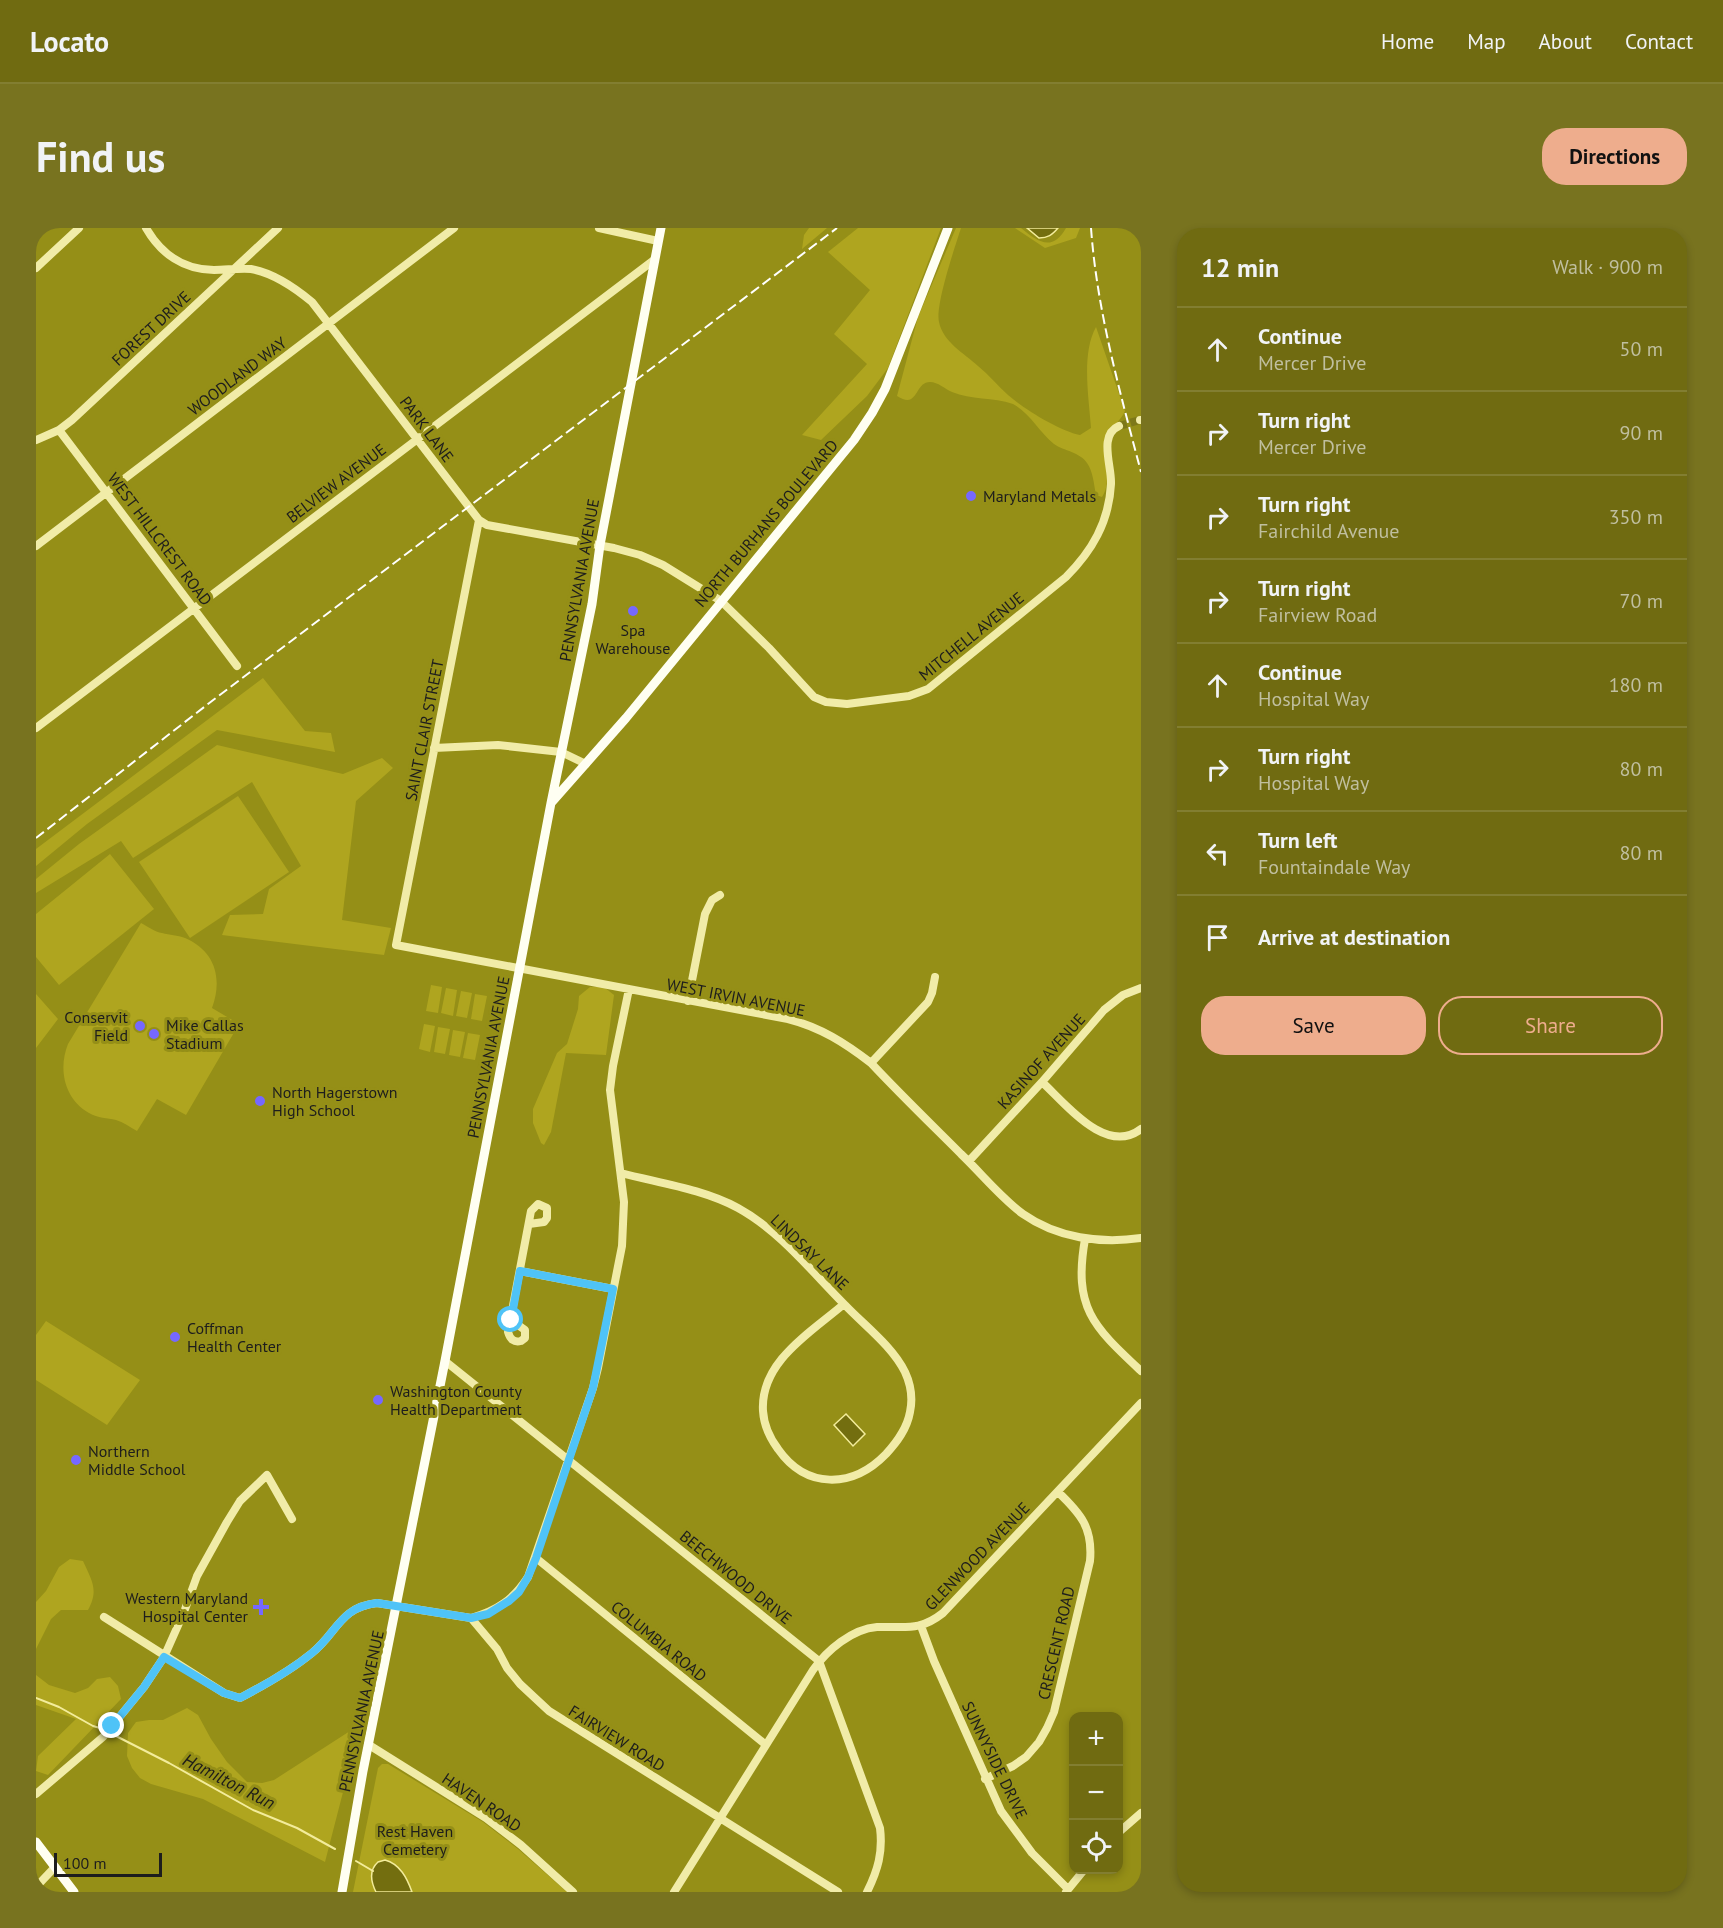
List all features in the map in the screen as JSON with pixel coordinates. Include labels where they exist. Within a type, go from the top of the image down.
[{"type":"main road","name":"PENNSYLVANIA AVENUE","points":[[342,1892],[551,803],[592,604],[600,545],[661,228]]},
{"type":"main road","name":"NORTH BURHANS BOULEVARD","points":[[551,803],[631,712],[854,440],[872,413],[896,362],[948,228]]},
{"type":"main road","points":[[36,1842],[74,1892]]},
{"type":"street","points":[[36,267],[79,228]]},
{"type":"street","name":"PARK LANE","points":[[147,228],[157,244],[177,261],[199,268],[250,269],[281,280],[312,302],[330,322],[479,520]]},
{"type":"street","name":"FOREST DRIVE","points":[[36,440],[59,430],[278,228]]},
{"type":"street","name":"WOODLAND WAY","points":[[36,546],[454,228]]},
{"type":"street","points":[[599,228],[658,241]]},
{"type":"street","name":"BELVIEW AVENUE","points":[[36,728],[654,260]]},
{"type":"street","name":"MITCHELL AVENUE","points":[[721,600],[801,684],[820,699],[847,704],[918,694],[956,667],[1066,577],[1082,561],[1094,544],[1108,508],[1112,474],[1107,439],[1109,433],[1119,426]]},
{"type":"street","name":"WEST HILLCREST ROAD","points":[[59,430],[237,666]]},
{"type":"street","points":[[479,520],[487,525],[600,545],[640,555],[663,565],[721,600]]},
{"type":"street","name":"SAINT CLAIR STREET","points":[[396,945],[479,520]]},
{"type":"street","points":[[434,748],[498,745],[561,752],[586,764]]},
{"type":"street","points":[[688,1001],[705,914],[712,900],[720,895]]},
{"type":"street","name":"WEST IRVIN AVENUE","points":[[396,945],[802,1022],[834,1036],[871,1063],[996,1190],[1024,1214],[1050,1228],[1085,1239],[1104,1241],[1141,1238]]},
{"type":"street","points":[[871,1063],[928,1002],[935,977]]},
{"type":"street","name":"KASINOF AVENUE","points":[[969,1161],[1104,1010],[1122,995],[1141,988]]},
{"type":"street","points":[[104,1617],[224,1693],[240,1698],[276,1679],[314,1652],[350,1612],[362,1604],[377,1603],[471,1618],[488,1614],[519,1592],[536,1558],[598,1368],[624,1229],[621,1173],[610,1090],[629,989]]},
{"type":"street","points":[[1042,1082],[1091,1127],[1102,1133],[1123,1137],[1133,1135],[1141,1129]]},
{"type":"street","name":"LINDSAY LANE","points":[[621,1173],[723,1201],[749,1215],[780,1240],[844,1304],[885,1346],[904,1371],[912,1394],[910,1412],[902,1435],[878,1462],[864,1472],[847,1479],[822,1479],[793,1466],[779,1450],[765,1425],[762,1397],[768,1378],[783,1357],[844,1304]]},
{"type":"street","points":[[511,1320],[529,1224]]},
{"type":"street","points":[[1085,1239],[1080,1280],[1082,1296],[1089,1312],[1106,1338],[1141,1371]]},
{"type":"street","points":[[520,1271],[613,1289]]},
{"type":"street","name":"BEECHWOOD DRIVE","points":[[445,1361],[819,1661]]},
{"type":"street","name":"GLENWOOD AVENUE","points":[[676,1891],[826,1653],[862,1630],[906,1629],[921,1626],[943,1613],[1141,1403]]},
{"type":"street","points":[[36,1794],[103,1737],[144,1687],[164,1657],[197,1576],[240,1501],[267,1475],[292,1519]]},
{"type":"street","name":"CRESCENT ROAD","points":[[985,1779],[1026,1757],[1039,1742],[1054,1712],[1090,1561],[1091,1546],[1082,1518],[1058,1492]]},
{"type":"street","name":"COLUMBIA ROAD","points":[[536,1558],[766,1745]]},
{"type":"street","name":"FAIRVIEW ROAD","points":[[471,1618],[497,1648],[507,1668],[520,1684],[549,1711],[838,1892]]},
{"type":"street","name":"SUNNYSIDE DRIVE","points":[[921,1626],[985,1779],[1002,1811],[1032,1853],[1067,1890]]},
{"type":"street","points":[[819,1661],[880,1828],[881,1856],[867,1892]]},
{"type":"street","name":"HAVEN ROAD","points":[[369,1745],[486,1818],[521,1845],[573,1892]]},
{"type":"street","points":[[1123,1829],[1141,1813]]},
{"type":"street","points":[[36,1887],[55,1867]]},
{"type":"street","points":[[1067,1890],[1080,1874]]},
{"type":"green space","points":[[809,228],[827,228],[802,249],[804,235]]},
{"type":"green space","points":[[858,228],[941,228],[888,368],[867,396],[821,440],[802,435],[867,364],[834,334],[870,290],[828,252]]},
{"type":"green space","points":[[956,228],[961,228],[940,303],[941,329],[955,347],[1015,401],[1053,424],[1080,435],[1091,428],[1087,363],[1091,338],[1096,327],[1125,411],[1109,432],[1106,440],[1107,484],[1102,497],[1096,495],[1091,470],[1084,459],[1054,444],[1024,412],[1013,404],[959,395],[930,382],[921,386],[909,400],[897,396],[918,317]]},
{"type":"green space","points":[[1015,228],[1021,228],[1044,242],[1050,242],[1061,236],[1066,228],[1080,228],[1076,238],[1045,248]]},
{"type":"green space","points":[[263,678],[305,731],[331,733],[335,752],[217,730],[87,824],[36,866],[36,849]]},
{"type":"green space","points":[[217,745],[343,774],[382,758],[393,768],[356,801],[342,920],[391,928],[384,955],[222,935],[230,915],[263,914],[269,889],[301,866],[252,782],[133,858],[121,841],[36,893],[36,879],[79,844]]},
{"type":"green space","points":[[238,796],[289,872],[190,938],[139,862]]},
{"type":"green space","points":[[110,854],[154,909],[59,985],[36,957],[36,914]]},
{"type":"green space","name":"Mike Callas Stadium","points":[[141,923],[159,932],[185,938],[203,950],[210,958],[216,976],[217,986],[212,1008],[239,1024],[186,1115],[157,1099],[137,1131],[119,1121],[92,1115],[81,1107],[74,1100],[65,1083],[64,1063],[68,1044]]},
{"type":"green space","points":[[431,985],[442,987],[438,1013],[426,1011]]},
{"type":"green space","points":[[590,987],[604,987],[614,995],[606,1055],[566,1053],[551,1132],[544,1145],[533,1123],[533,1109],[557,1053],[567,1044],[578,1009],[579,996]]},
{"type":"green space","points":[[446,988],[457,990],[453,1016],[441,1013]]},
{"type":"green space","points":[[461,991],[472,993],[467,1018],[456,1016]]},
{"type":"green space","points":[[36,994],[58,1019],[36,1048]]},
{"type":"green space","points":[[475,994],[487,996],[482,1021],[471,1019]]},
{"type":"green space","points":[[424,1024],[435,1026],[430,1052],[419,1049]]},
{"type":"green space","points":[[438,1027],[450,1029],[445,1054],[434,1052]]},
{"type":"green space","points":[[453,1030],[465,1032],[460,1057],[449,1055]]},
{"type":"green space","points":[[468,1033],[480,1035],[475,1060],[463,1058]]},
{"type":"green space","points":[[46,1321],[140,1380],[107,1425],[36,1380],[36,1335]]},
{"type":"green space","points":[[70,1559],[83,1561],[93,1585],[91,1603],[88,1610],[61,1610],[51,1619],[36,1649],[36,1602],[46,1591],[59,1567]]},
{"type":"green space","points":[[36,1675],[49,1685],[75,1693],[88,1688],[97,1679],[110,1677],[118,1686],[121,1699],[48,1775],[36,1771],[38,1756],[76,1719],[36,1705]]},
{"type":"green space","points":[[187,1708],[198,1715],[227,1762],[247,1782],[262,1783],[274,1780],[350,1731],[358,1734],[325,1862],[203,1799],[151,1784],[140,1778],[132,1768],[127,1756],[128,1733],[136,1722],[163,1720]]},
{"type":"green space","name":"Rest Haven Cemetery","points":[[382,1764],[388,1764],[483,1822],[567,1892],[353,1892],[378,1768]]},
{"type":"shaded area","points":[[1027,228],[1058,228],[1050,236],[1039,238]]},
{"type":"shaded area","points":[[846,1414],[865,1434],[853,1446],[834,1425]]},
{"type":"shaded area","points":[[385,1860],[402,1872],[412,1892],[376,1892],[372,1872],[378,1862]]},
{"type":"waterway","name":"Hamilton Run","points":[[36,1698],[100,1728]]},
{"type":"waterway","name":"Hamilton Run","points":[[112,1734],[253,1810],[297,1828],[335,1849]]},
{"type":"waterway","name":"Hamilton Run","points":[[356,1861],[373,1871]]},
{"type":"tunnel","points":[[1119,426],[1140,420]]},
{"type":"railway","points":[[36,838],[208,704],[837,228]]},
{"type":"railway","points":[[1091,228],[1104,321],[1141,472]]},
{"type":"place","name":"Maryland Metals","points":[[971,496]]},
{"type":"place","name":"Spa Warehouse","points":[[633,611]]},
{"type":"place","name":"Conservit Field","points":[[140,1026]]},
{"type":"place","name":"Mike Callas Stadium","points":[[154,1034]]},
{"type":"place","name":"North Hagerstown High School","points":[[260,1101]]},
{"type":"place","name":"Coffman Health Center","points":[[175,1337]]},
{"type":"place","name":"Washington County Health Department","points":[[378,1400]]},
{"type":"place","name":"Northern Middle School","points":[[76,1460]]},
{"type":"place","name":"Western Maryland Hospital Center","points":[[261,1607]]},
{"type":"route","points":[[112,1726],[144,1687],[164,1657],[224,1693],[240,1698],[276,1679],[314,1652],[350,1612],[362,1604],[377,1603],[471,1618],[488,1614],[519,1592],[536,1558],[593,1388],[613,1289],[520,1271],[511,1320]]}]
